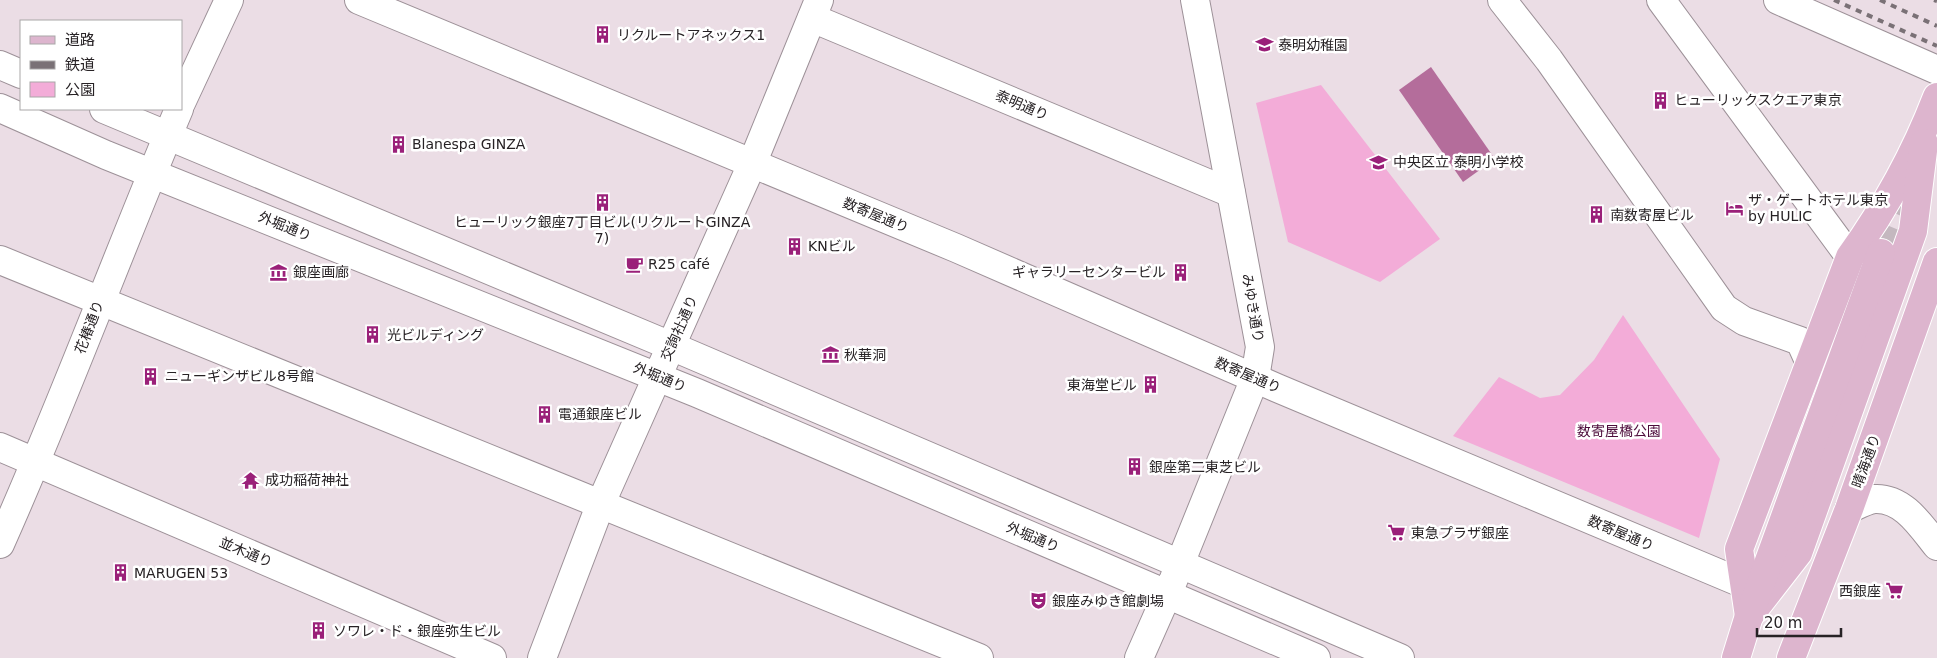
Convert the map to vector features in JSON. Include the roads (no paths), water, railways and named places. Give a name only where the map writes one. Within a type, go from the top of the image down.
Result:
[{"type":"main road","points":[[1749,616],[1798,553],[1913,231],[1937,97]]},
{"type":"main road","points":[[1749,616],[1739,549],[1809,361],[1850,257],[1879,216],[1932,126]]},
{"type":"main road","points":[[1736,658],[1749,616],[1881,253]]},
{"type":"main road","name":"晴海通り","points":[[1791,658],[1849,509],[1937,262]]},
{"type":"street","points":[[182,101],[229,0]]},
{"type":"street","name":"数寄屋通り","points":[[360,0],[401,8],[752,164],[956,248],[1255,378],[1744,584]]},
{"type":"street","name":"みゆき通り","points":[[1139,658],[1180,564],[1255,378],[1260,347],[1195,0]]},
{"type":"street","points":[[1502,0],[1549,60],[1724,308],[1744,321],[1800,341],[1809,361]]},
{"type":"street","points":[[1661,0],[1850,257]]},
{"type":"street","points":[[1778,0],[1937,70]]},
{"type":"street","name":"泰明通り","points":[[816,9],[1232,193]]},
{"type":"street","name":"交詢社通り","points":[[542,658],[601,503],[752,164],[816,9]]},
{"type":"street","points":[[0,65],[20,74]]},
{"type":"street","name":"外堀通り","points":[[0,108],[160,155],[671,346],[1400,658]]},
{"type":"street","name":"外堀通り","points":[[105,110],[160,155],[657,376],[1316,658]]},
{"type":"street","name":"花椿通り","points":[[0,544],[37,462],[99,302],[179,110]]},
{"type":"street","points":[[0,260],[99,302],[601,503],[979,658]]},
{"type":"street","name":"並木通り","points":[[0,447],[492,658]]},
{"type":"street","points":[[1849,509],[1874,499],[1897,502],[1922,526],[1937,546]]},
{"type":"tunnel","points":[[1881,253],[1917,167]]},
{"type":"railway","points":[[1834,0],[1937,46]]},
{"type":"railway","points":[[1880,0],[1937,26]]},
{"type":"place","name":"リクルートアネックス1","points":[[603,35]]},
{"type":"place","name":"泰明幼稚園","points":[[1264,45]]},
{"type":"place","name":"ヒューリックスクエア東京","points":[[1660,100]]},
{"type":"place","name":"Blanespa GINZA","points":[[398,144]]},
{"type":"place","name":"中央区立 泰明小学校","points":[[1379,162]]},
{"type":"place","name":"ヒューリック銀座7丁目ビル(リクルートGINZA 7)","points":[[602,202]]},
{"type":"place","name":"ザ・ゲートホテル東京 by HULIC","points":[[1734,208]]},
{"type":"place","name":"南数寄屋ビル","points":[[1596,215]]},
{"type":"place","name":"KNビル","points":[[794,246]]},
{"type":"place","name":"R25 café","points":[[634,264]]},
{"type":"place","name":"銀座画廊","points":[[279,272]]},
{"type":"place","name":"ギャラリーセンタービル","points":[[1180,272]]},
{"type":"place","name":"光ビルディング","points":[[373,335]]},
{"type":"place","name":"秋華洞","points":[[830,355]]},
{"type":"place","name":"ニューギンザビル8号館","points":[[151,376]]},
{"type":"place","name":"東海堂ビル","points":[[1151,385]]},
{"type":"place","name":"電通銀座ビル","points":[[544,414]]},
{"type":"place","name":"銀座第二東芝ビル","points":[[1135,467]]},
{"type":"place","name":"成功稲荷神社","points":[[251,480]]},
{"type":"place","name":"東急プラザ銀座","points":[[1397,533]]},
{"type":"place","name":"MARUGEN 53","points":[[120,573]]},
{"type":"place","name":"西銀座","points":[[1895,591]]},
{"type":"place","name":"銀座みゆき館劇場","points":[[1038,601]]},
{"type":"place","name":"ソワレ・ド・銀座弥生ビル","points":[[319,631]]},
{"type":"park label","name":"数寄屋橋公園","points":[[1619,431]]}]
